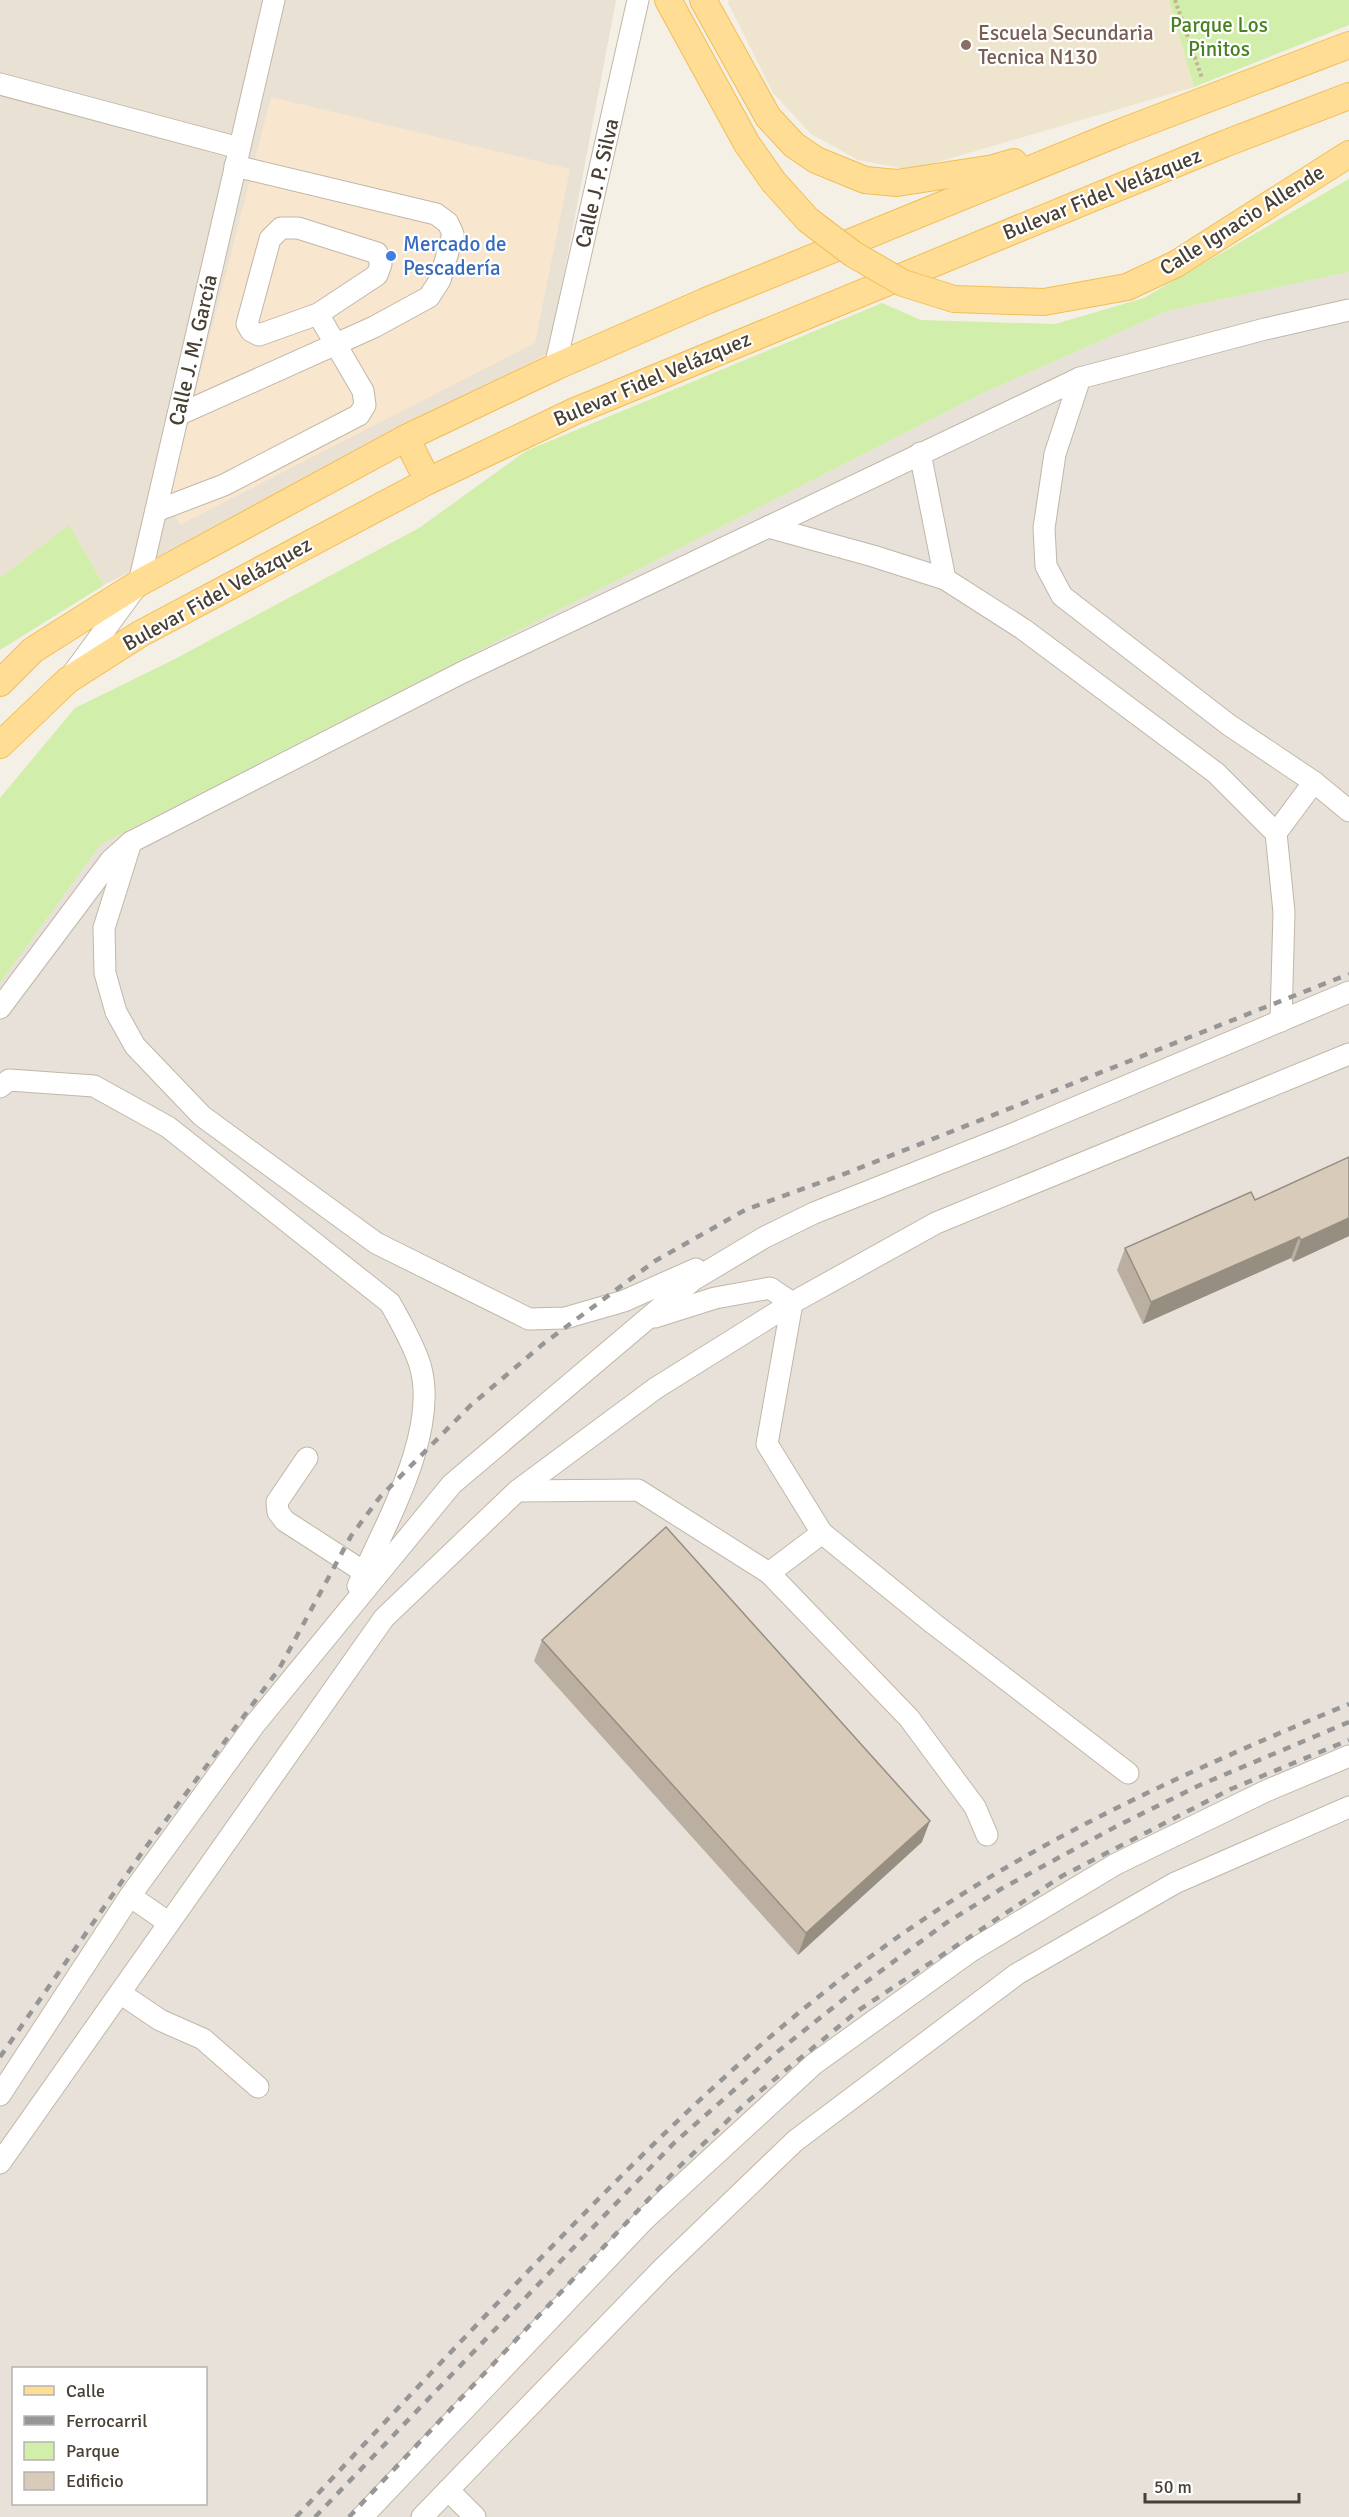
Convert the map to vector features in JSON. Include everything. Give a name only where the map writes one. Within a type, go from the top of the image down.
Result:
[{"type":"main road","name":"Calle Ignacio Allende","points":[[668,0],[747,144],[773,181],[808,220],[854,254],[903,283],[954,299],[1044,302],[1127,287],[1176,264],[1349,154]]},
{"type":"main road","points":[[703,0],[768,117],[794,145],[816,160],[865,180],[897,183],[994,168],[1121,132]]},
{"type":"main road","points":[[0,683],[33,650],[139,584],[406,438],[555,367],[706,301],[1121,132],[1349,45]]},
{"type":"main road","name":"Bulevar Fidel Velázquez","points":[[0,745],[68,680],[140,634],[428,481],[586,406],[1224,144],[1349,96]]},
{"type":"main road","points":[[406,438],[428,481]]},
{"type":"street","name":"Calle J. M. García","points":[[68,680],[139,584],[274,0]]},
{"type":"street","name":"Calle J. P. Silva","points":[[555,367],[638,0]]},
{"type":"street","points":[[0,84],[237,157],[436,214],[448,223],[453,234],[440,280],[429,297],[374,327],[178,415]]},
{"type":"street","points":[[281,228],[298,228],[377,254],[381,264],[376,275],[318,314],[259,336],[251,331],[247,324],[270,239],[281,228]]},
{"type":"street","points":[[0,1008],[111,860],[132,842],[461,674],[1080,378],[1265,329],[1349,310]]},
{"type":"street","points":[[156,511],[224,485],[359,415],[365,405],[363,391],[318,314]]},
{"type":"street","points":[[1080,378],[1055,454],[1044,528],[1047,566],[1062,596],[1229,725],[1314,782],[1349,811]]},
{"type":"street","points":[[920,453],[945,579]]},
{"type":"street","points":[[768,527],[945,579],[1023,628],[1216,773],[1276,833],[1284,912],[1281,1021]]},
{"type":"street","points":[[1276,833],[1314,782]]},
{"type":"street","points":[[132,842],[104,928],[105,973],[116,1012],[135,1046],[202,1116],[376,1243],[529,1319],[565,1318],[624,1301],[765,1238],[814,1213],[1008,1136],[1349,992]]},
{"type":"street","points":[[0,2163],[384,1618],[517,1491],[656,1388],[792,1304],[936,1223],[1349,1054]]},
{"type":"street","points":[[0,1087],[9,1080],[94,1086],[168,1127],[390,1303],[408,1334],[421,1367],[424,1395],[421,1435],[395,1506],[347,1612]]},
{"type":"street","points":[[0,2095],[130,1896],[255,1724],[452,1484],[693,1281],[765,1238]]},
{"type":"street","points":[[645,1320],[715,1298],[770,1288],[792,1304]]},
{"type":"street","points":[[792,1304],[766,1444],[822,1533],[933,1624],[1128,1773]]},
{"type":"street","points":[[307,1458],[278,1502],[278,1512],[285,1521],[364,1572]]},
{"type":"street","points":[[517,1491],[638,1490],[769,1573],[909,1718],[975,1807],[987,1835]]},
{"type":"street","points":[[769,1573],[822,1533]]},
{"type":"street","points":[[362,2517],[644,2220],[814,2064],[971,1951],[1116,1864],[1266,1791],[1349,1756]]},
{"type":"street","points":[[422,2517],[663,2268],[795,2141],[813,2127],[1017,1974],[1175,1883],[1349,1807]]},
{"type":"street","points":[[130,1896],[169,1923]]},
{"type":"street","points":[[120,1993],[160,2020],[204,2039],[258,2086]]},
{"type":"street","points":[[448,2490],[475,2517]]},
{"type":"path","points":[[1175,0],[1209,99]]},
{"type":"shaded area","points":[[0,0],[616,0],[549,353],[104,585],[69,525],[0,578]]},
{"type":"shaded area","name":"Escuela Secundaria Tecnica N130","points":[[729,0],[1169,0],[1194,87],[911,170],[858,160],[811,134],[773,93],[728,3]]},
{"type":"shaded area","name":"Mercado de Pescadería","points":[[271,97],[570,169],[535,343],[180,525],[168,500]]},
{"type":"shaded area","points":[[1349,272],[1349,2517],[0,2517],[0,983],[101,844],[981,394],[1167,311]]},
{"type":"green space","name":"Parque Los Pinitos","points":[[1169,0],[1349,0],[1349,25],[1194,87]]},
{"type":"green space","points":[[1349,179],[1349,272],[1167,311],[981,394],[101,844],[0,983],[0,798],[75,708],[173,660],[419,528],[526,451],[882,303],[921,320],[1055,324],[1144,298]]},
{"type":"green space","points":[[69,525],[104,585],[0,650],[0,578]]},
{"type":"building","points":[[1349,1157],[1349,1218],[1301,1240],[1299,1237],[1151,1302],[1125,1248],[1251,1192],[1255,1200]]},
{"type":"building","points":[[666,1527],[930,1821],[806,1933],[542,1640]]},
{"type":"railway","points":[[0,2057],[143,1851],[279,1669],[351,1536],[380,1497],[470,1406],[543,1344],[655,1261],[745,1210],[852,1171],[1349,974]]},
{"type":"railway","points":[[296,2517],[467,2335],[654,2143],[785,2024],[831,1987],[927,1917],[1028,1855],[1186,1775],[1349,1704]]},
{"type":"railway","points":[[315,2517],[674,2143],[776,2053],[855,1990],[946,1923],[1001,1889],[1117,1826],[1200,1785],[1349,1722]]},
{"type":"railway","points":[[349,2517],[678,2168],[747,2102],[859,2010],[1062,1876],[1231,1789],[1349,1740]]},
{"type":"place","name":"Escuela Secundaria Tecnica N130","points":[[966,45]]},
{"type":"place","name":"Mercado de Pescadería","points":[[391,256]]}]
